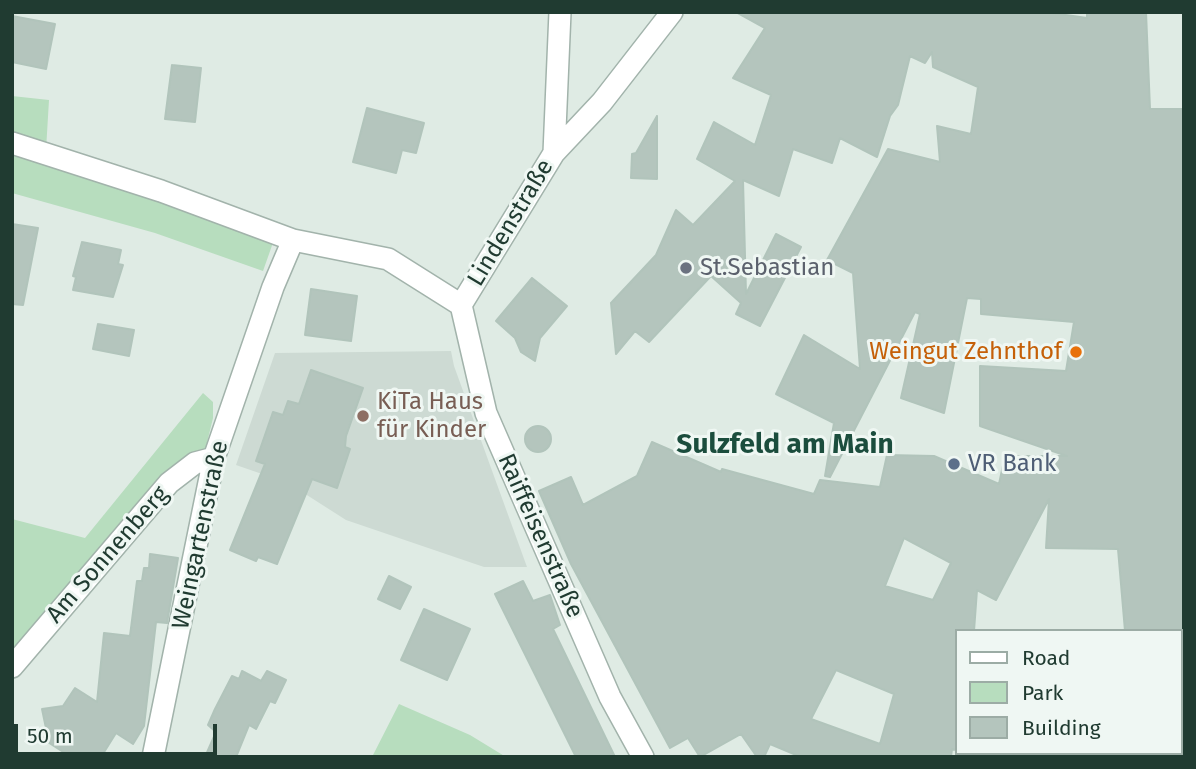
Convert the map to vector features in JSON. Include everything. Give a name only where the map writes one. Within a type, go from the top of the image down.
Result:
[{"type":"street","name":"Lindenstraße","points":[[461,305],[554,153],[560,12]]},
{"type":"street","points":[[554,153],[602,102],[673,12]]},
{"type":"street","points":[[12,143],[161,191],[293,240],[388,259],[461,305]]},
{"type":"street","name":"Weingartenstraße","points":[[153,757],[214,458],[273,287],[293,240]]},
{"type":"street","name":"Raiffeisenstraße","points":[[461,305],[486,413],[610,697],[643,757]]},
{"type":"street","name":"Am Sonnenberg","points":[[12,667],[169,483],[195,463],[214,458]]},
{"type":"shaded area","name":"KiTa Haus für Kinder","points":[[451,351],[454,366],[527,567],[484,567],[346,520],[288,483],[236,465],[275,353]]},
{"type":"green space","points":[[12,96],[49,100],[46,150],[275,237],[263,271],[155,233],[12,193]]},
{"type":"green space","points":[[203,393],[213,402],[213,418],[204,455],[12,663],[12,519],[85,538]]},
{"type":"green space","points":[[399,704],[470,735],[506,757],[372,757]]},
{"type":"building","points":[[736,12],[1045,12],[1087,18],[1087,12],[1146,12],[1150,109],[1184,109],[1184,631],[1125,629],[1118,549],[1046,548],[1049,499],[996,600],[977,590],[974,629],[954,629],[954,750],[951,757],[801,757],[770,744],[764,757],[757,757],[741,734],[700,757],[688,738],[670,748],[571,564],[539,491],[571,477],[583,505],[637,476],[652,442],[721,472],[722,469],[814,494],[820,480],[880,487],[887,455],[934,456],[999,484],[1005,456],[1067,456],[980,426],[980,366],[1066,371],[1074,322],[981,314],[981,299],[967,298],[944,413],[901,398],[920,314],[915,312],[830,477],[825,476],[834,423],[776,394],[804,335],[860,369],[853,273],[827,260],[888,149],[940,162],[937,126],[971,134],[978,87],[933,67],[932,52],[925,63],[910,56],[898,105],[890,116],[877,157],[840,138],[832,163],[793,149],[779,196],[743,180],[746,294],[776,234],[801,247],[760,326],[736,314],[741,303],[711,276],[649,342],[635,331],[616,354],[611,303],[656,255],[676,210],[693,225],[735,181],[697,159],[714,122],[755,145],[771,95],[733,78],[765,28]],"holes":[[[904,538],[951,563],[933,600],[885,586]],[[836,670],[894,694],[880,744],[811,719]]]},
{"type":"building","points":[[12,16],[55,24],[46,69],[12,62]]},
{"type":"building","points":[[172,65],[201,68],[195,122],[165,119]]},
{"type":"building","points":[[367,108],[424,123],[416,153],[402,150],[396,173],[353,162]]},
{"type":"building","points":[[657,116],[657,179],[631,178],[632,154],[636,153]]},
{"type":"building","points":[[12,224],[38,228],[23,305],[12,304]]},
{"type":"building","points":[[82,242],[121,250],[118,264],[123,265],[113,297],[73,290],[76,277],[73,276]]},
{"type":"building","points":[[532,278],[567,306],[540,338],[535,361],[521,352],[515,338],[496,321]]},
{"type":"building","points":[[311,289],[357,296],[351,341],[305,335]]},
{"type":"building","points":[[98,324],[134,330],[129,356],[93,349]]},
{"type":"building","points":[[311,370],[363,388],[346,436],[345,447],[350,449],[337,488],[312,479],[277,564],[258,557],[256,561],[230,550],[265,464],[256,461],[273,412],[283,415],[288,401],[299,404]]},
{"type":"building","points":[[538,426],[547,430],[551,439],[547,448],[538,452],[529,448],[525,439],[529,430]]},
{"type":"building","points":[[150,554],[178,558],[167,623],[156,622],[144,726],[133,744],[116,733],[101,757],[71,757],[43,739],[47,733],[42,709],[63,706],[75,688],[97,702],[104,633],[130,636],[137,581],[142,581],[144,568],[149,568]]},
{"type":"building","points":[[389,576],[411,587],[400,609],[378,599]]},
{"type":"building","points":[[523,581],[533,601],[550,595],[560,625],[553,629],[615,757],[576,757],[495,594]]},
{"type":"building","points":[[424,609],[470,629],[447,680],[401,660]]},
{"type":"building","points":[[242,671],[261,681],[267,671],[286,680],[275,703],[270,701],[256,729],[249,725],[236,757],[205,757],[216,732],[208,725],[232,676],[239,679]]},
{"type":"place","name":"St.Sebastian","points":[[686,268]]},
{"type":"place","name":"Weingut Zehnthof","points":[[1076,352]]},
{"type":"place","name":"KiTa Haus für Kinder","points":[[363,416]]},
{"type":"place","name":"VR Bank","points":[[954,464]]},
{"type":"district","name":"Sulzfeld am Main","points":[[785,445]]}]
